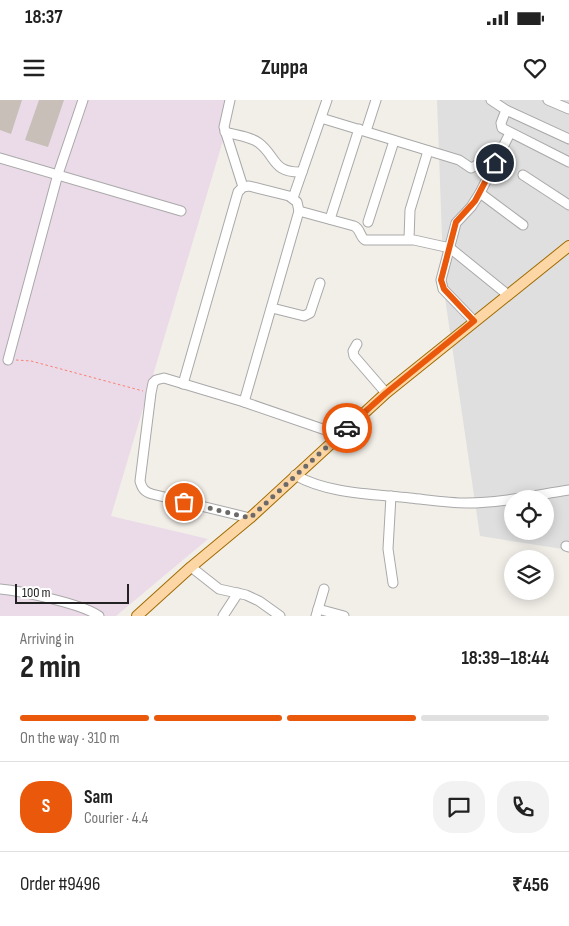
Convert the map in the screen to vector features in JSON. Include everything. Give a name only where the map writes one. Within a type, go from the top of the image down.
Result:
[{"type":"main road","points":[[137,616],[191,567],[250,518],[295,474],[386,393],[569,246]]},
{"type":"street","points":[[8,360],[58,174],[83,100]]},
{"type":"street","points":[[230,100],[224,122],[225,132],[243,187]]},
{"type":"street","points":[[294,198],[327,100]]},
{"type":"street","points":[[330,219],[362,130],[376,100]]},
{"type":"street","points":[[490,100],[506,110],[569,139]]},
{"type":"street","points":[[548,100],[569,109]]},
{"type":"street","points":[[506,110],[500,125],[502,128],[569,162]]},
{"type":"street","points":[[321,118],[459,160],[471,168],[478,165],[490,150],[502,147]]},
{"type":"street","points":[[225,132],[258,142],[280,168],[289,172],[302,172]]},
{"type":"street","points":[[474,321],[442,287],[441,280],[456,222],[471,207],[480,194],[510,133]]},
{"type":"street","points":[[368,222],[394,141]]},
{"type":"street","points":[[409,239],[410,210],[428,151]]},
{"type":"street","points":[[0,158],[181,211]]},
{"type":"street","points":[[523,175],[569,206]]},
{"type":"street","points":[[183,384],[238,192],[243,187],[248,186],[294,198],[299,206],[299,211],[244,402]]},
{"type":"street","points":[[480,194],[524,225]]},
{"type":"street","points":[[299,211],[357,227],[360,235],[365,240],[409,239],[450,248],[508,295]]},
{"type":"street","points":[[272,308],[304,316],[308,315],[320,283]]},
{"type":"street","points":[[357,344],[353,351],[354,356],[386,393]]},
{"type":"street","points":[[250,518],[152,494],[146,492],[142,487],[140,481],[153,383],[159,378],[164,378],[244,402],[340,435]]},
{"type":"street","points":[[295,474],[320,485],[392,496],[467,503],[569,490]]},
{"type":"street","points":[[392,496],[388,560],[393,582]]},
{"type":"street","points":[[191,567],[219,589],[238,592],[259,601],[278,615]]},
{"type":"street","points":[[0,589],[38,596],[86,609],[100,616]]},
{"type":"street","points":[[324,589],[317,613],[343,616]]},
{"type":"street","points":[[223,616],[238,592]]},
{"type":"path","points":[[8,360],[25,360],[151,393]]},
{"type":"shaded area","points":[[0,100],[235,100],[111,516],[208,539],[116,616],[0,616]]},
{"type":"shaded area","points":[[437,100],[569,100],[569,550],[505,540],[554,540],[554,490],[504,490],[504,540],[480,536],[444,291]]},
{"type":"building","points":[[0,100],[22,100],[11,134],[0,130]]},
{"type":"building","points":[[39,100],[64,100],[48,147],[25,140]]},
{"type":"way so far","points":[[184,502],[250,518],[295,474],[347,428]]},
{"type":"route","points":[[347,428],[386,393],[474,321],[442,287],[441,280],[456,222],[480,194],[495,163]]}]
